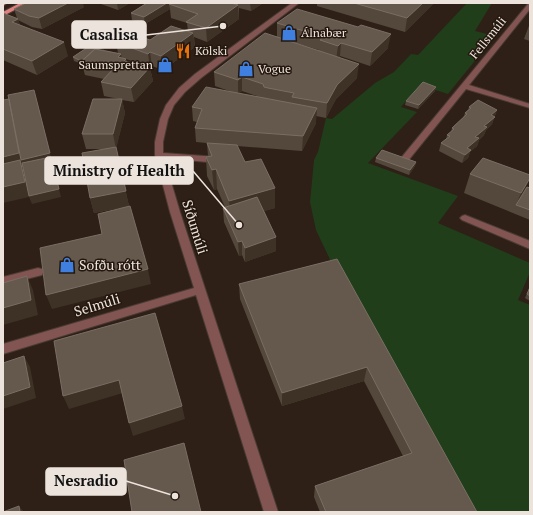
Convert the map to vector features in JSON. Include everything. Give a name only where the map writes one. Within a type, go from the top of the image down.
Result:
[{"type":"main road","points":[[3,14],[25,3]]},
{"type":"street","name":"Síðumúli","points":[[271,512],[200,290],[159,155],[158,142],[164,119],[170,105],[182,90],[198,76],[296,3]]},
{"type":"street","name":"Fellsmúli","points":[[404,160],[530,5]]},
{"type":"street","points":[[464,86],[530,106]]},
{"type":"street","points":[[159,155],[230,161]]},
{"type":"street","points":[[465,218],[530,245]]},
{"type":"street","points":[[3,281],[38,272]]},
{"type":"street","name":"Selmúli","points":[[3,349],[200,290]]},
{"type":"green space","points":[[467,3],[492,3],[475,31],[495,36],[448,94],[420,85],[401,107],[417,112],[368,163],[458,196],[438,223],[530,263],[530,272],[518,300],[530,305],[530,512],[468,512],[335,270],[316,230],[310,202],[314,160],[318,152],[326,118],[332,119],[375,83],[394,72],[411,54],[418,55]]},
{"type":"building","points":[[26,3],[68,3],[39,18],[29,16],[14,9]]},
{"type":"building","points":[[147,3],[167,3],[144,17],[131,13]]},
{"type":"building","points":[[231,3],[238,5],[206,28],[186,22],[198,14],[169,4]]},
{"type":"building","points":[[354,3],[423,3],[407,18]]},
{"type":"building","points":[[297,9],[358,27],[361,25],[391,34],[372,52],[341,43],[338,46],[320,40],[324,37],[277,23]]},
{"type":"building","points":[[3,13],[18,19],[12,22],[64,42],[32,61],[3,49]]},
{"type":"building","points":[[171,26],[193,33],[161,56],[150,52],[148,54],[116,42],[130,33],[150,40]]},
{"type":"building","points":[[265,33],[359,64],[337,85],[327,103],[292,97],[294,93],[264,87],[263,84],[242,77],[238,80],[214,72]]},
{"type":"building","points":[[94,43],[104,47],[95,49],[81,61],[73,57]]},
{"type":"building","points":[[95,49],[121,54],[118,57],[126,59],[124,61],[150,67],[131,88],[101,82],[114,68],[82,61]]},
{"type":"building","points":[[423,82],[436,87],[419,105],[406,101]]},
{"type":"building","points":[[206,87],[317,108],[303,136],[195,128],[202,109],[192,107]]},
{"type":"building","points":[[34,90],[50,153],[21,160],[8,95]]},
{"type":"building","points":[[9,99],[19,153],[3,157],[3,100]]},
{"type":"building","points":[[93,99],[122,99],[113,134],[82,134]]},
{"type":"building","points":[[478,100],[497,110],[491,115],[495,117],[484,126],[487,127],[475,137],[479,138],[467,148],[471,150],[465,155],[441,143],[450,136],[447,135],[454,129],[452,128],[467,114],[465,113],[471,108],[469,107]]},
{"type":"building","points":[[207,143],[237,145],[245,162],[261,159],[275,188],[229,201],[216,169],[212,170],[206,157],[212,156]]},
{"type":"building","points":[[116,147],[126,191],[90,198],[82,153]]},
{"type":"building","points":[[382,150],[416,162],[410,170],[376,158]]},
{"type":"building","points":[[51,157],[59,189],[29,196],[22,163]]},
{"type":"building","points":[[483,158],[530,175],[530,178],[521,193],[470,174]]},
{"type":"building","points":[[20,160],[25,182],[3,187],[3,164]]},
{"type":"building","points":[[527,187],[530,188],[530,210],[516,205]]},
{"type":"building","points":[[257,197],[276,237],[245,248],[242,241],[238,242],[223,208]]},
{"type":"building","points":[[130,206],[148,269],[46,295],[40,248],[102,234],[98,214]]},
{"type":"building","points":[[337,259],[477,512],[326,512],[315,486],[412,453],[367,367],[282,393],[239,284]]},
{"type":"building","points":[[27,276],[31,300],[3,308],[3,283]]},
{"type":"building","points":[[530,287],[530,296],[527,294]]},
{"type":"building","points":[[155,313],[182,406],[129,423],[119,380],[63,396],[54,341]]},
{"type":"building","points":[[24,356],[30,387],[3,396],[3,363]]},
{"type":"building","points":[[184,443],[201,512],[132,512],[124,460]]},
{"type":"building","points":[[19,506],[20,512],[3,512]]},
{"type":"place","name":"Casalisa","points":[[223,26]]},
{"type":"place","name":"Álnabær","points":[[289,33]]},
{"type":"place","name":"Kölski","points":[[183,51]]},
{"type":"place","name":"Saumsprettan","points":[[165,65]]},
{"type":"place","name":"Vogue","points":[[246,69]]},
{"type":"place","name":"Ministry of Health","points":[[239,225]]},
{"type":"place","name":"Sofðu rótt","points":[[67,265]]},
{"type":"place","name":"Nesradio","points":[[175,496]]}]
